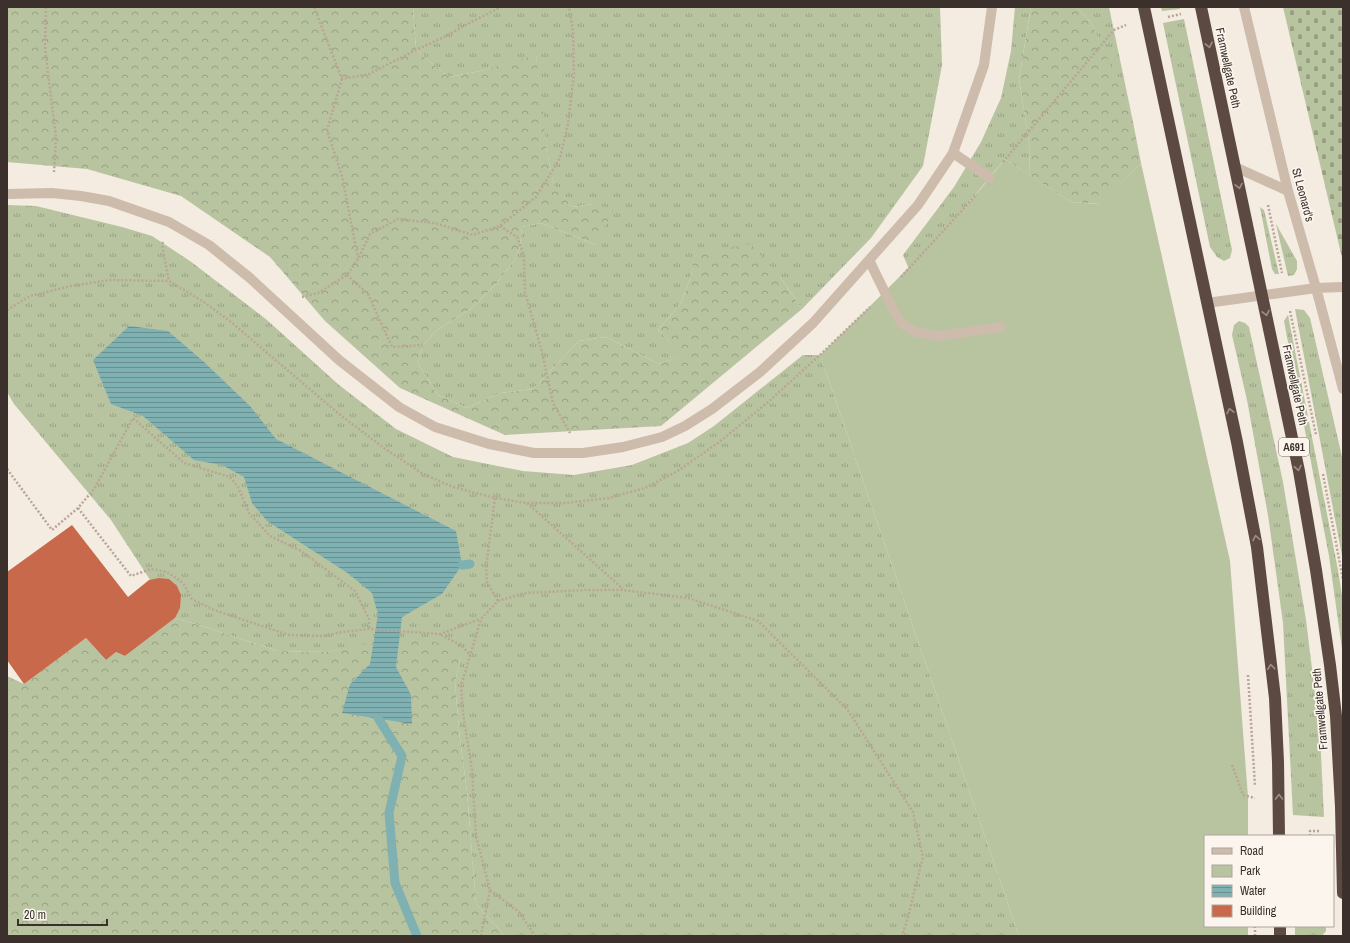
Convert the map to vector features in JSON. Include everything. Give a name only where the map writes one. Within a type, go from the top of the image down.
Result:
[{"type":"highway","points":[[1144,7],[1257,547],[1275,698],[1279,835]]},
{"type":"highway","name":"Framwellgate Peth","points":[[1201,9],[1299,471],[1316,570],[1336,716],[1341,779],[1343,893]]},
{"type":"lane","points":[[7,194],[52,193],[81,196],[109,201],[169,222],[209,245],[244,273],[339,360],[399,407],[435,426],[489,444],[534,453],[583,453],[623,447],[662,436],[685,426],[712,409],[760,372],[813,323],[918,205],[953,153],[984,65],[992,7]]},
{"type":"lane","name":"St Leonard's","points":[[1244,7],[1288,191],[1343,389]]},
{"type":"lane","points":[[953,153],[990,178]]},
{"type":"lane","points":[[1235,168],[1288,191]]},
{"type":"lane","points":[[869,260],[901,323],[916,332],[939,336],[1000,328]]},
{"type":"lane","points":[[1207,303],[1316,288],[1343,287]]},
{"type":"path","points":[[46,7],[45,49],[56,137],[52,193]]},
{"type":"path","points":[[314,7],[342,79],[327,130],[342,176],[358,259]]},
{"type":"path","points":[[342,79],[369,74],[501,7]]},
{"type":"path","points":[[300,298],[318,293],[348,275],[358,259],[370,234],[398,219],[435,223],[473,235],[500,226],[536,197],[560,158],[568,124],[574,73],[573,31],[569,7]]},
{"type":"path","points":[[7,310],[30,296],[71,286],[110,280],[169,281],[204,302],[231,322],[339,414],[384,448],[423,474],[453,487],[495,498],[526,503],[565,503],[609,498],[645,488],[676,472],[718,443],[767,403],[820,356],[934,241],[990,178],[1114,30],[1126,25],[1201,9]]},
{"type":"path","points":[[1262,179],[1316,436]]},
{"type":"path","points":[[169,222],[162,245],[169,281]]},
{"type":"path","points":[[500,226],[517,237],[524,255],[525,292],[542,352],[554,403],[583,453]]},
{"type":"path","points":[[348,275],[368,294],[392,346],[423,345]]},
{"type":"path","points":[[7,469],[52,530],[78,508],[94,489],[134,418],[184,463],[230,477],[238,488],[249,513],[270,536],[301,550],[355,591],[369,619],[369,629]]},
{"type":"path","points":[[1322,467],[1343,580]]},
{"type":"path","points":[[495,498],[486,567],[487,582],[498,601]]},
{"type":"path","points":[[526,503],[624,590]]},
{"type":"path","points":[[78,508],[131,576],[151,569],[167,572],[183,583],[192,599],[214,610],[289,635],[323,636],[369,629],[440,634],[461,645],[470,655]]},
{"type":"path","points":[[440,634],[480,619],[498,601],[524,593],[555,591],[624,590],[688,598],[758,621],[847,709],[913,812],[923,857],[902,936]]},
{"type":"path","points":[[480,619],[460,686],[472,770],[476,836],[490,890],[481,936]]},
{"type":"path","points":[[1248,669],[1255,806]]},
{"type":"path","points":[[1232,766],[1243,795],[1255,798]]},
{"type":"path","points":[[490,890],[519,912],[535,936]]},
{"type":"green space","points":[[7,7],[413,7],[416,50],[449,77],[480,71],[536,55],[547,153],[555,188],[572,207],[593,204],[613,210],[596,245],[541,223],[522,227],[520,247],[514,261],[496,284],[472,308],[437,330],[423,345],[418,364],[438,395],[467,408],[500,393],[533,389],[579,341],[606,337],[659,364],[683,355],[658,330],[681,303],[691,276],[695,253],[751,244],[780,277],[802,309],[661,426],[505,435],[400,388],[325,321],[270,257],[181,196],[87,169],[7,162]]},
{"type":"green space","points":[[413,7],[940,7],[942,65],[923,166],[871,238],[802,309],[780,277],[696,253],[691,276],[681,303],[658,330],[684,355],[659,364],[606,337],[579,341],[533,389],[500,393],[467,408],[438,395],[418,364],[423,345],[437,330],[472,308],[496,284],[514,261],[520,247],[522,227],[541,223],[596,245],[593,204],[572,207],[555,189],[547,153],[536,56],[480,71],[449,77],[416,50]]},
{"type":"green space","points":[[1015,7],[1031,7],[1019,79],[1030,148],[1029,175],[1005,159],[955,219],[909,269],[903,255],[954,187],[981,142],[1001,98],[1011,51]]},
{"type":"green space","points":[[1031,7],[1076,7],[1091,22],[1132,117],[1141,163],[1100,204],[1071,202],[1029,175],[1030,148],[1019,79]]},
{"type":"green space","points":[[1076,7],[1109,7],[1132,117],[1091,22]]},
{"type":"green space","points":[[1161,7],[1179,7],[1180,9],[1162,11]]},
{"type":"green space","points":[[1283,7],[1343,7],[1343,262]]},
{"type":"green space","points":[[1184,19],[1232,250],[1230,258],[1224,261],[1217,257],[1210,247],[1163,23]]},
{"type":"green space","points":[[1005,159],[1071,202],[1099,204],[1141,163],[1230,561],[1248,797],[1248,835],[1204,835],[1204,927],[1248,927],[1248,936],[1019,936],[820,355],[939,236]]},
{"type":"green space","points":[[7,205],[36,206],[122,227],[152,236],[190,261],[267,320],[339,385],[396,429],[453,457],[523,471],[574,475],[632,465],[688,443],[714,426],[803,355],[820,355],[1019,936],[505,936],[476,904],[467,792],[459,731],[455,682],[461,658],[412,724],[342,713],[373,644],[325,652],[278,651],[175,618],[111,520],[14,404],[7,392]]},
{"type":"green space","points":[[1260,207],[1264,210],[1279,274],[1275,274],[1272,269]]},
{"type":"green space","points":[[1276,224],[1297,261],[1297,269],[1294,275],[1288,276]]},
{"type":"green space","points":[[1295,309],[1304,310],[1310,318],[1343,461],[1343,561]]},
{"type":"green space","points":[[1288,315],[1338,570],[1343,602],[1343,656],[1329,556],[1284,321]]},
{"type":"green space","points":[[1239,321],[1245,323],[1249,327],[1283,482],[1306,620],[1320,734],[1324,817],[1293,815],[1283,623],[1268,515],[1247,400],[1232,335],[1234,325]]},
{"type":"green space","points":[[175,618],[278,651],[325,652],[373,643],[370,664],[350,684],[411,695],[396,667],[399,639],[418,638],[447,645],[461,658],[455,682],[459,731],[467,792],[476,904],[505,936],[7,936],[7,676],[24,684],[86,638],[106,660],[116,652],[125,656]]},
{"type":"green space","points":[[1295,927],[1326,927],[1326,931],[1322,936],[1295,936]]},
{"type":"water","points":[[129,326],[168,331],[204,362],[250,406],[276,439],[456,531],[462,565],[442,594],[402,617],[396,667],[411,695],[412,724],[342,713],[350,684],[370,664],[378,614],[372,593],[349,574],[267,521],[252,503],[244,477],[222,465],[194,460],[143,416],[111,404],[93,360]]},
{"type":"building","points":[[72,525],[128,597],[149,580],[159,578],[169,579],[177,586],[181,595],[180,608],[175,618],[125,656],[116,652],[106,660],[86,638],[24,684],[7,660],[7,572]]},
{"type":"waterway","points":[[462,565],[470,564]]},
{"type":"waterway","points":[[378,718],[402,756],[389,813],[395,883],[417,936]]}]
